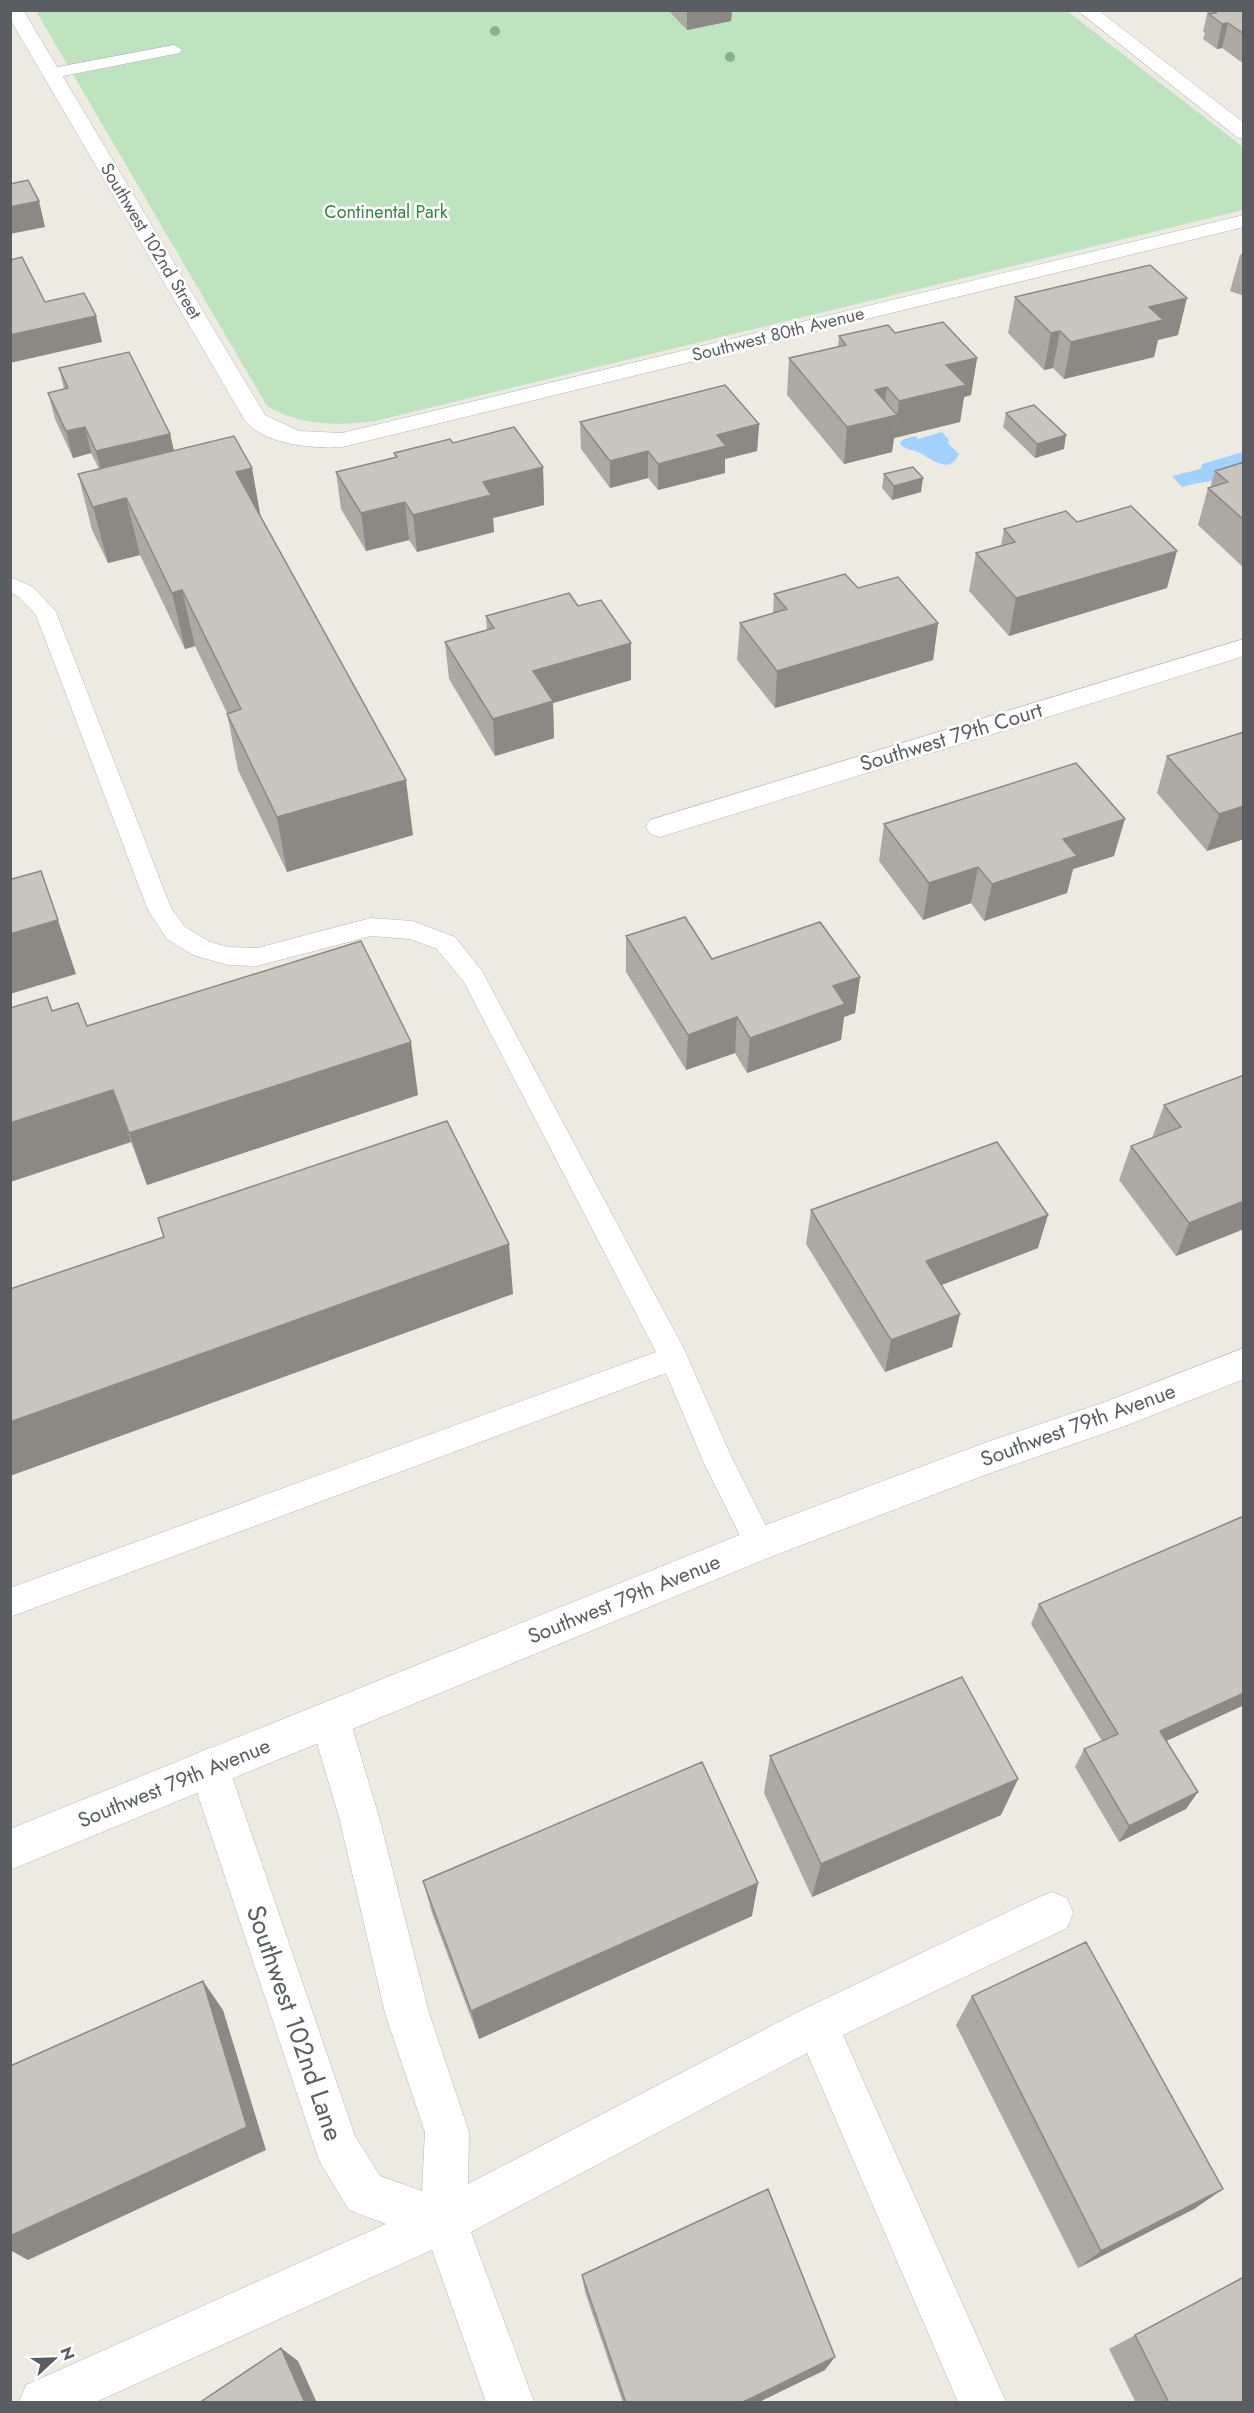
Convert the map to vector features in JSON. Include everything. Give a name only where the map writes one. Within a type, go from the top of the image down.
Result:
[{"type":"street","name":"Southwest 102nd Street","points":[[14,10],[256,418],[276,433],[312,441]]},
{"type":"street","points":[[1086,10],[1244,133]]},
{"type":"street","name":"Southwest 80th Avenue","points":[[312,441],[342,440],[1244,221]]},
{"type":"street","name":"Southwest 79th Court","points":[[660,827],[1244,648]]},
{"type":"street","name":"Southwest 79th Avenue","points":[[10,1850],[760,1544],[987,1458],[1112,1415],[1244,1363]]},
{"type":"street","points":[[330,1720],[359,1817],[407,2013],[447,2132],[444,2221],[510,2403]]},
{"type":"street","name":"Southwest 102nd Lane","points":[[209,1768],[337,2148],[365,2194],[444,2221]]},
{"type":"street","points":[[43,2403],[444,2221],[817,2025],[1052,1913]]},
{"type":"street","points":[[817,2025],[982,2403]]},
{"type":"lane","points":[[52,73],[174,50]]},
{"type":"lane","points":[[10,584],[26,592],[46,612],[160,910],[176,933],[202,949],[228,956],[257,957],[371,927],[412,930],[446,943],[473,977],[674,1358],[718,1461],[760,1544]]},
{"type":"lane","points":[[10,1603],[674,1358]]},
{"type":"green space","name":"Continental Park","points":[[36,11],[1067,11],[1243,147],[1243,210],[375,421],[333,424],[306,421],[280,413],[267,406]]},
{"type":"water","points":[[942,432],[949,440],[948,443],[959,454],[956,460],[947,465],[900,444],[902,440],[915,436],[918,439]]},
{"type":"water","points":[[1243,452],[1243,475],[1182,487],[1172,476],[1201,469],[1202,464]]},
{"type":"building","points":[[1213,10],[1244,10],[1244,34],[1228,23],[1222,24],[1209,14],[1216,13]]},
{"type":"building","points":[[28,180],[39,201],[10,207],[10,184]]},
{"type":"building","points":[[22,257],[45,302],[84,293],[96,316],[10,335],[10,260]]},
{"type":"building","points":[[1150,265],[1187,298],[1149,307],[1163,320],[1071,342],[1060,331],[1051,333],[1015,297]]},
{"type":"building","points":[[943,322],[977,358],[946,365],[966,385],[899,401],[887,387],[875,390],[897,415],[847,427],[789,358],[846,345],[839,336],[888,325],[895,333]]},
{"type":"building","points":[[129,352],[170,434],[96,451],[85,427],[66,431],[48,393],[68,388],[59,368]]},
{"type":"building","points":[[725,385],[759,424],[717,435],[726,446],[658,464],[648,451],[610,461],[580,422]]},
{"type":"building","points":[[1034,405],[1066,435],[1037,444],[1006,413]]},
{"type":"building","points":[[514,427],[543,467],[483,482],[491,495],[413,515],[405,502],[361,513],[336,472],[397,457],[394,453],[450,439],[453,443]]},
{"type":"building","points":[[234,436],[252,468],[236,472],[406,780],[277,817],[227,714],[241,709],[182,590],[172,593],[126,498],[93,507],[78,474]]},
{"type":"building","points":[[1244,462],[1244,520],[1208,488],[1228,482],[1215,471]]},
{"type":"building","points":[[913,467],[923,478],[894,486],[884,474]]},
{"type":"building","points":[[1131,506],[1177,551],[1016,598],[976,553],[1015,542],[1004,529],[1066,511],[1077,522]]},
{"type":"building","points":[[845,574],[858,588],[898,577],[938,623],[777,671],[740,623],[787,609],[774,594]]},
{"type":"building","points":[[569,593],[578,606],[601,600],[631,643],[533,671],[553,701],[493,719],[445,642],[494,628],[486,616]]},
{"type":"building","points":[[1244,732],[1244,806],[1219,814],[1167,756]]},
{"type":"building","points":[[1076,763],[1125,819],[1063,839],[1077,856],[992,884],[978,867],[929,883],[884,824]]},
{"type":"building","points":[[41,871],[58,920],[10,934],[10,875],[12,879]]},
{"type":"building","points":[[685,917],[712,959],[820,922],[860,977],[833,986],[845,1004],[750,1038],[737,1017],[688,1035],[626,936]]},
{"type":"building","points":[[361,941],[411,1042],[129,1133],[113,1090],[10,1123],[10,1008],[47,997],[52,1011],[78,1003],[87,1026]]},
{"type":"building","points":[[1244,1075],[1244,1201],[1189,1223],[1131,1146],[1181,1127],[1164,1105]]},
{"type":"building","points":[[447,1121],[509,1244],[10,1422],[10,1289],[164,1237],[158,1218]]},
{"type":"building","points":[[997,1142],[1048,1215],[926,1261],[960,1314],[891,1340],[811,1210]]},
{"type":"building","points":[[1244,1516],[1244,1693],[1160,1731],[1198,1792],[1129,1826],[1084,1749],[1118,1734],[1039,1604]]},
{"type":"building","points":[[962,1677],[1018,1779],[821,1864],[770,1756]]},
{"type":"building","points":[[702,1762],[758,1883],[471,2011],[423,1881]]},
{"type":"building","points":[[1086,1942],[1223,2189],[1101,2251],[972,1996]]},
{"type":"building","points":[[203,1981],[247,2127],[10,2236],[10,2066]]},
{"type":"building","points":[[768,2189],[835,2357],[741,2403],[626,2403],[582,2275]]},
{"type":"building","points":[[1244,2277],[1244,2403],[1169,2403],[1135,2335]]},
{"type":"building","points":[[281,2348],[305,2403],[199,2403]]}]
